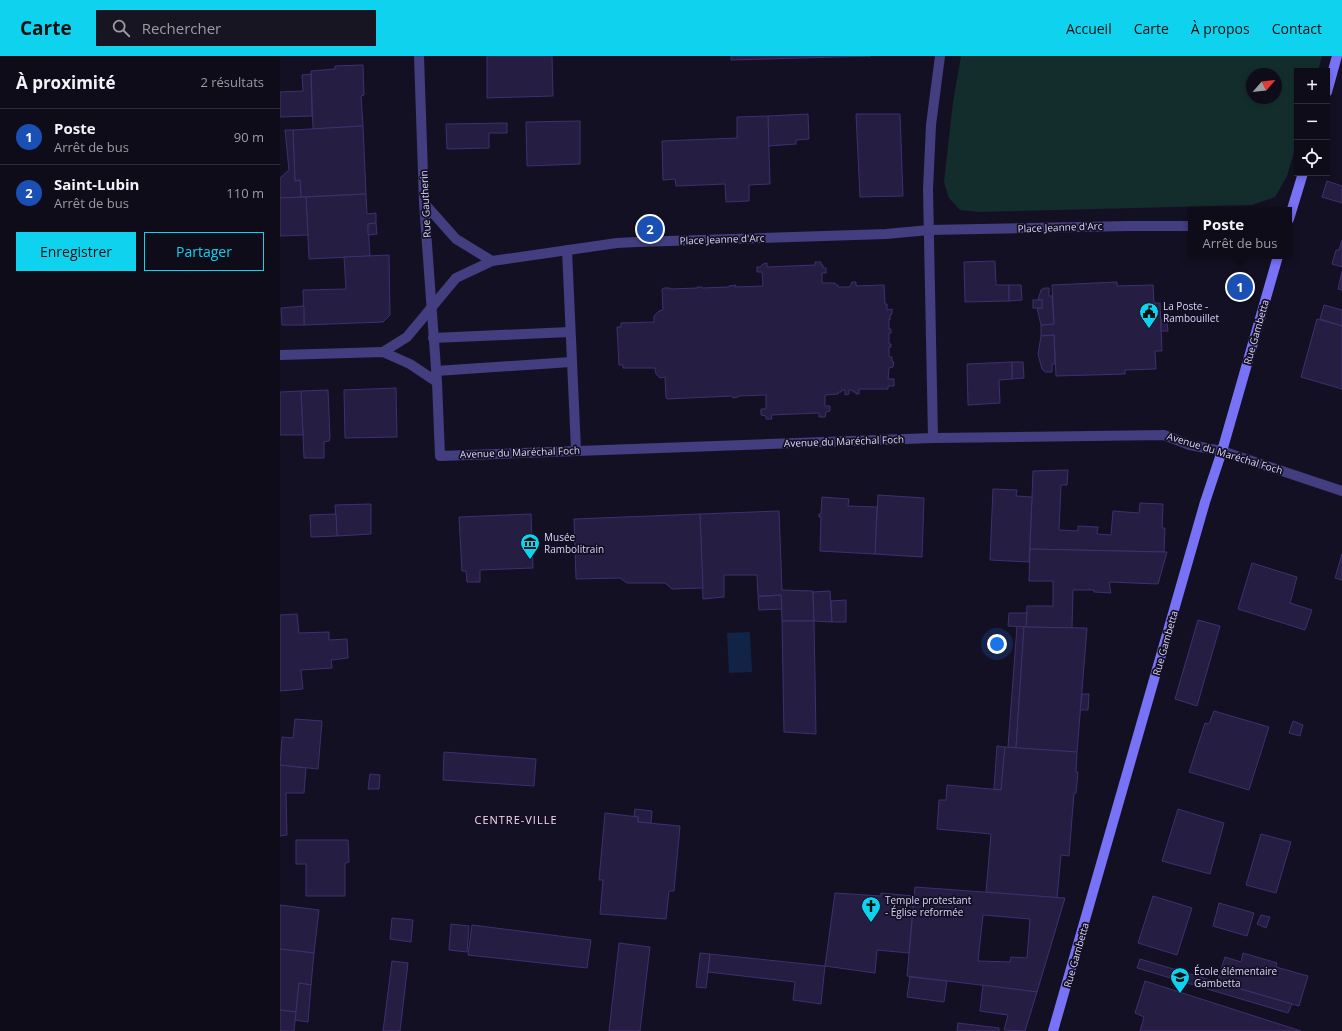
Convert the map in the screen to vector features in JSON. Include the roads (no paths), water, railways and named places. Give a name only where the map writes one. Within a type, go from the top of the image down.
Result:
[{"type":"main road","points":[[1330,82],[1338,56]]},
{"type":"main road","points":[[1292,209],[1302,176]]},
{"type":"main road","name":"Rue Gambetta","points":[[1053,1031],[1205,502],[1222,451],[1277,259]]},
{"type":"street","name":"Rue Gautherin","points":[[420,56],[424,203],[434,352]]},
{"type":"street","points":[[933,438],[928,189],[931,125],[940,56]]},
{"type":"street","points":[[424,203],[456,239],[492,261]]},
{"type":"street","name":"Place Jeanne d'Arc","points":[[383,352],[406,337],[456,278],[492,261],[617,243],[878,234],[929,230],[1188,226]]},
{"type":"street","points":[[567,250],[576,450]]},
{"type":"street","points":[[433,338],[570,332]]},
{"type":"street","points":[[280,356],[383,352],[410,364],[437,382]]},
{"type":"street","name":"Avenue du Maréchal Foch","points":[[434,352],[437,382],[440,456],[933,438],[1164,434],[1190,445],[1222,451],[1342,491]]},
{"type":"street","points":[[436,371],[571,362]]},
{"type":"water","points":[[750,632],[752,672],[729,673],[727,633]]},
{"type":"place","name":"Saint-Lubin","points":[[650,229]]},
{"type":"place","name":"Poste","points":[[1240,287]]},
{"type":"place","name":"La Poste - Rambouillet","points":[[1149,329]]},
{"type":"place","name":"Musée Rambolitrain","points":[[530,560]]},
{"type":"place","name":"Temple protestant - Église reformée","points":[[871,923]]},
{"type":"place","name":"École élémentaire Gambetta","points":[[1180,994]]},
{"type":"district","name":"CENTRE-VILLE","points":[[516,819]]}]
